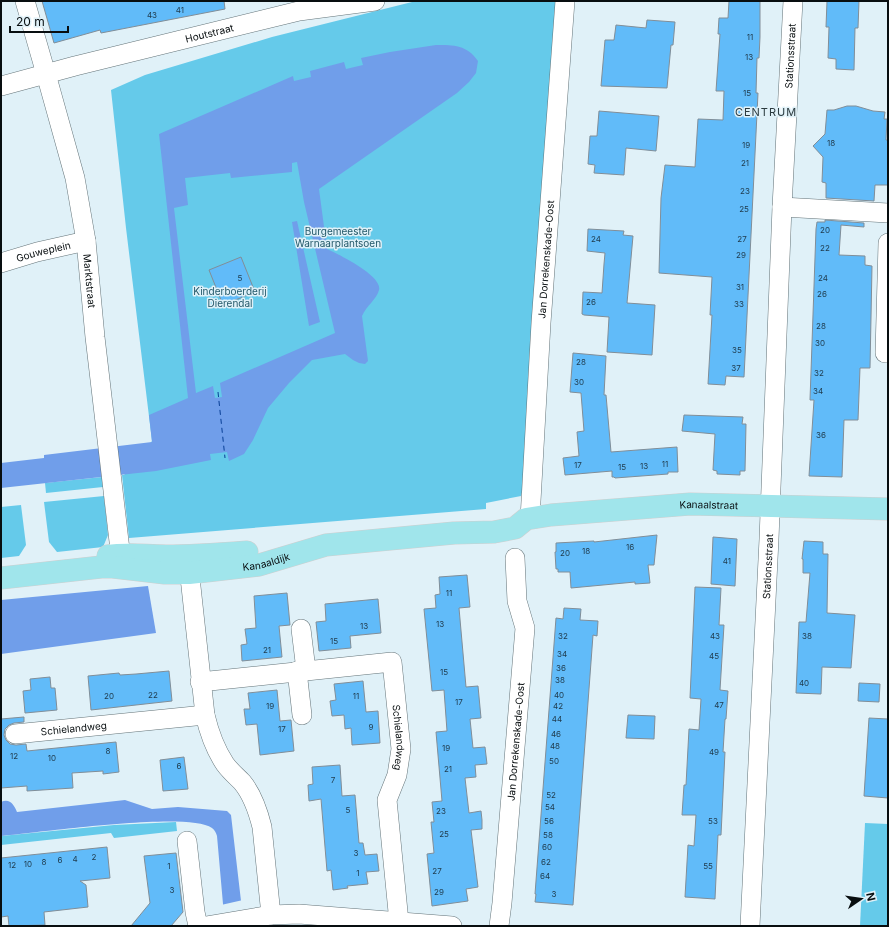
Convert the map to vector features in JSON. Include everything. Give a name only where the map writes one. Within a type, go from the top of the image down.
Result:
[{"type":"main road","name":"Kanaalstraat","points":[[528,519],[563,514],[690,504],[888,509]]},
{"type":"main road","name":"Kanaaldijk","points":[[1,567],[120,552],[188,564],[259,565],[326,545],[433,535],[510,530],[528,519]]},
{"type":"main road","name":"Kanaaldijk","points":[[1,578],[101,567],[120,552]]},
{"type":"street","name":"Marktstraat","points":[[24,1],[75,178],[86,241],[95,337],[120,552]]},
{"type":"street","name":"Houtstraat","points":[[1,86],[299,11],[375,1]]},
{"type":"street","name":"Jan Dorrekenskade-Oost","points":[[528,519],[565,1]]},
{"type":"street","name":"Stationsstraat","points":[[750,926],[770,506],[782,207],[793,1]]},
{"type":"street","points":[[782,207],[888,213]]},
{"type":"street","name":"Gouweplein","points":[[1,263],[37,252],[86,241]]},
{"type":"street","points":[[885,353],[888,243]]},
{"type":"street","name":"Jan Dorrekenskade-Oost","points":[[499,926],[525,628],[517,601],[515,558]]},
{"type":"street","points":[[188,564],[200,682],[205,715],[216,749],[225,764],[249,793],[259,814],[262,827],[271,915]]},
{"type":"street","points":[[301,629],[302,715]]},
{"type":"street","name":"Schielandweg","points":[[200,682],[392,662],[401,749],[397,775],[387,800],[399,922]]},
{"type":"street","name":"Schielandweg","points":[[15,734],[205,715]]},
{"type":"street","points":[[187,841],[198,926]]},
{"type":"street","points":[[212,925],[245,918],[299,914],[452,926]]},
{"type":"green space","name":"Burgemeester Warnaarplantsoen","points":[[416,1],[559,1],[524,485],[521,496],[486,503],[486,509],[129,538],[122,475],[124,475],[152,441],[111,90],[145,75],[272,37]]},
{"type":"green space","points":[[102,477],[103,487],[46,493],[45,483]]},
{"type":"green space","points":[[104,496],[108,535],[103,547],[57,552],[49,542],[44,502]]},
{"type":"green space","points":[[21,505],[26,545],[19,556],[1,558],[1,507]]},
{"type":"green space","points":[[176,822],[177,831],[114,838],[111,833],[1,845],[1,836],[114,825]]},
{"type":"green space","points":[[865,823],[888,824],[888,926],[860,926]]},
{"type":"shaded area","points":[[436,45],[449,45],[465,49],[478,61],[476,73],[457,93],[319,189],[327,249],[359,266],[374,278],[378,284],[378,293],[362,316],[368,361],[365,364],[359,363],[345,354],[312,360],[289,383],[268,408],[253,440],[244,454],[229,461],[227,452],[210,454],[211,460],[156,471],[1,488],[1,463],[44,458],[44,455],[152,442],[149,415],[188,398],[159,134],[293,76],[294,81],[311,77],[310,71],[344,62],[346,69],[363,65],[361,58]],"holes":[[[297,162],[304,202],[335,333],[220,383],[222,397],[215,398],[213,386],[196,393],[174,208],[188,205],[185,178],[230,173],[231,178],[292,172],[292,163]]]},
{"type":"shaded area","points":[[297,221],[320,322],[309,326],[292,222]]},
{"type":"shaded area","points":[[148,586],[156,633],[1,654],[1,600]]},
{"type":"shaded area","points":[[125,800],[152,809],[178,807],[227,811],[231,815],[241,901],[240,926],[223,926],[223,904],[217,836],[212,828],[197,823],[144,822],[111,824],[1,836],[1,802],[4,801],[11,803],[17,812]]},
{"type":"pier","points":[[243,900],[242,926],[221,926],[221,905]]},
{"type":"building","points":[[42,1],[224,1],[225,9],[101,33],[100,30],[54,43]]},
{"type":"building","points":[[729,1],[760,1],[760,37],[759,58],[757,58],[756,93],[758,93],[744,377],[726,376],[725,385],[708,384],[712,315],[710,315],[712,277],[659,273],[661,198],[665,165],[695,167],[698,119],[723,120],[724,91],[716,91],[720,34],[718,34],[719,18],[728,18]]},
{"type":"building","points":[[827,1],[859,1],[858,28],[855,28],[854,70],[836,69],[836,59],[828,58],[829,27],[826,27]]},
{"type":"building","points":[[647,20],[675,22],[673,45],[671,45],[667,88],[601,86],[605,40],[614,40],[616,25],[646,28]]},
{"type":"building","points":[[847,106],[856,106],[873,111],[885,112],[884,119],[887,119],[886,140],[888,140],[888,185],[875,185],[874,201],[826,198],[826,183],[822,182],[823,157],[813,146],[825,134],[827,110],[834,110]]},
{"type":"building","points":[[599,111],[659,116],[656,151],[626,148],[624,175],[594,173],[595,165],[588,164],[590,136],[597,136]]},
{"type":"building","points":[[825,220],[864,223],[864,227],[841,225],[839,255],[865,256],[865,265],[872,266],[870,368],[860,368],[858,420],[844,420],[842,477],[809,476],[814,400],[810,400],[816,229],[817,222],[825,222]]},
{"type":"building","points":[[588,229],[624,231],[623,235],[633,236],[627,303],[655,305],[652,355],[607,352],[609,317],[582,314],[583,292],[602,293],[605,253],[587,251]]},
{"type":"building","points":[[241,257],[255,292],[223,305],[209,270]]},
{"type":"building","points":[[573,353],[606,356],[604,395],[606,395],[611,452],[677,447],[678,472],[615,478],[612,477],[612,471],[565,475],[563,458],[579,456],[577,432],[584,431],[581,393],[570,392]]},
{"type":"building","points":[[684,415],[743,417],[742,424],[746,424],[745,471],[740,471],[740,475],[717,474],[717,471],[713,470],[715,434],[682,431]]},
{"type":"building","points":[[657,535],[654,565],[648,565],[650,583],[635,584],[635,582],[571,588],[570,572],[558,572],[558,569],[556,569],[556,543],[594,542]]},
{"type":"building","points":[[713,537],[737,539],[735,586],[711,584]]},
{"type":"building","points":[[804,541],[823,542],[823,554],[828,554],[827,613],[855,615],[851,668],[822,667],[821,694],[796,693],[799,622],[806,622],[810,573],[803,573],[802,559]]},
{"type":"building","points":[[467,575],[470,607],[459,608],[466,687],[478,686],[481,718],[470,719],[473,748],[485,747],[487,764],[475,765],[476,777],[465,778],[469,813],[481,811],[482,829],[471,830],[478,887],[466,889],[468,901],[432,906],[427,854],[434,853],[431,822],[434,822],[432,802],[442,801],[436,732],[447,731],[444,690],[432,691],[424,609],[436,608],[435,595],[440,594],[439,577]]},
{"type":"building","points":[[695,587],[721,588],[719,625],[724,625],[720,690],[728,691],[723,752],[725,752],[721,835],[718,835],[715,899],[685,897],[688,845],[694,846],[696,815],[682,815],[684,785],[686,785],[689,729],[699,730],[701,699],[690,698]]},
{"type":"building","points":[[287,593],[290,625],[279,626],[282,657],[242,661],[241,645],[247,644],[245,629],[256,628],[254,596]]},
{"type":"building","points":[[378,599],[381,633],[350,636],[351,648],[319,651],[316,622],[326,621],[325,604]]},
{"type":"building","points":[[564,608],[581,609],[580,620],[598,621],[597,636],[593,635],[573,905],[535,902],[556,618],[563,619]]},
{"type":"building","points":[[169,671],[172,701],[91,710],[88,676]]},
{"type":"building","points":[[50,677],[51,688],[55,688],[57,710],[25,713],[23,691],[31,690],[30,679]]},
{"type":"building","points":[[363,681],[366,712],[378,711],[380,743],[352,745],[351,728],[345,729],[344,715],[332,716],[330,701],[336,700],[334,684]]},
{"type":"building","points":[[859,683],[880,684],[879,702],[858,701]]},
{"type":"building","points":[[277,690],[280,721],[291,720],[294,751],[260,755],[257,724],[246,725],[244,709],[250,709],[248,693]]},
{"type":"building","points":[[628,715],[655,716],[654,739],[626,738]]},
{"type":"building","points":[[24,717],[24,722],[14,723],[5,729],[4,735],[10,744],[26,744],[27,751],[116,742],[119,772],[103,774],[103,771],[72,773],[73,788],[27,791],[27,786],[1,788],[1,719]]},
{"type":"building","points":[[869,718],[888,719],[888,798],[864,796]]},
{"type":"building","points":[[184,757],[188,789],[163,791],[160,760]]},
{"type":"building","points":[[340,765],[342,796],[355,795],[359,843],[363,843],[365,855],[377,854],[379,871],[366,872],[368,884],[347,886],[348,888],[333,890],[331,870],[327,871],[321,799],[309,801],[308,785],[313,784],[312,767]]},
{"type":"building","points":[[107,847],[110,878],[80,881],[86,885],[88,907],[44,912],[45,925],[9,926],[8,916],[1,917],[1,858]]},
{"type":"building","points":[[176,853],[183,912],[171,926],[131,926],[150,903],[144,856]]},
{"type":"ferry route","points":[[218,392],[225,458]]},
{"type":"district","name":"CENTRUM","points":[[766,112]]},
{"type":"park label","name":"Kinderboerderij Dierendal","points":[[230,296]]}]
